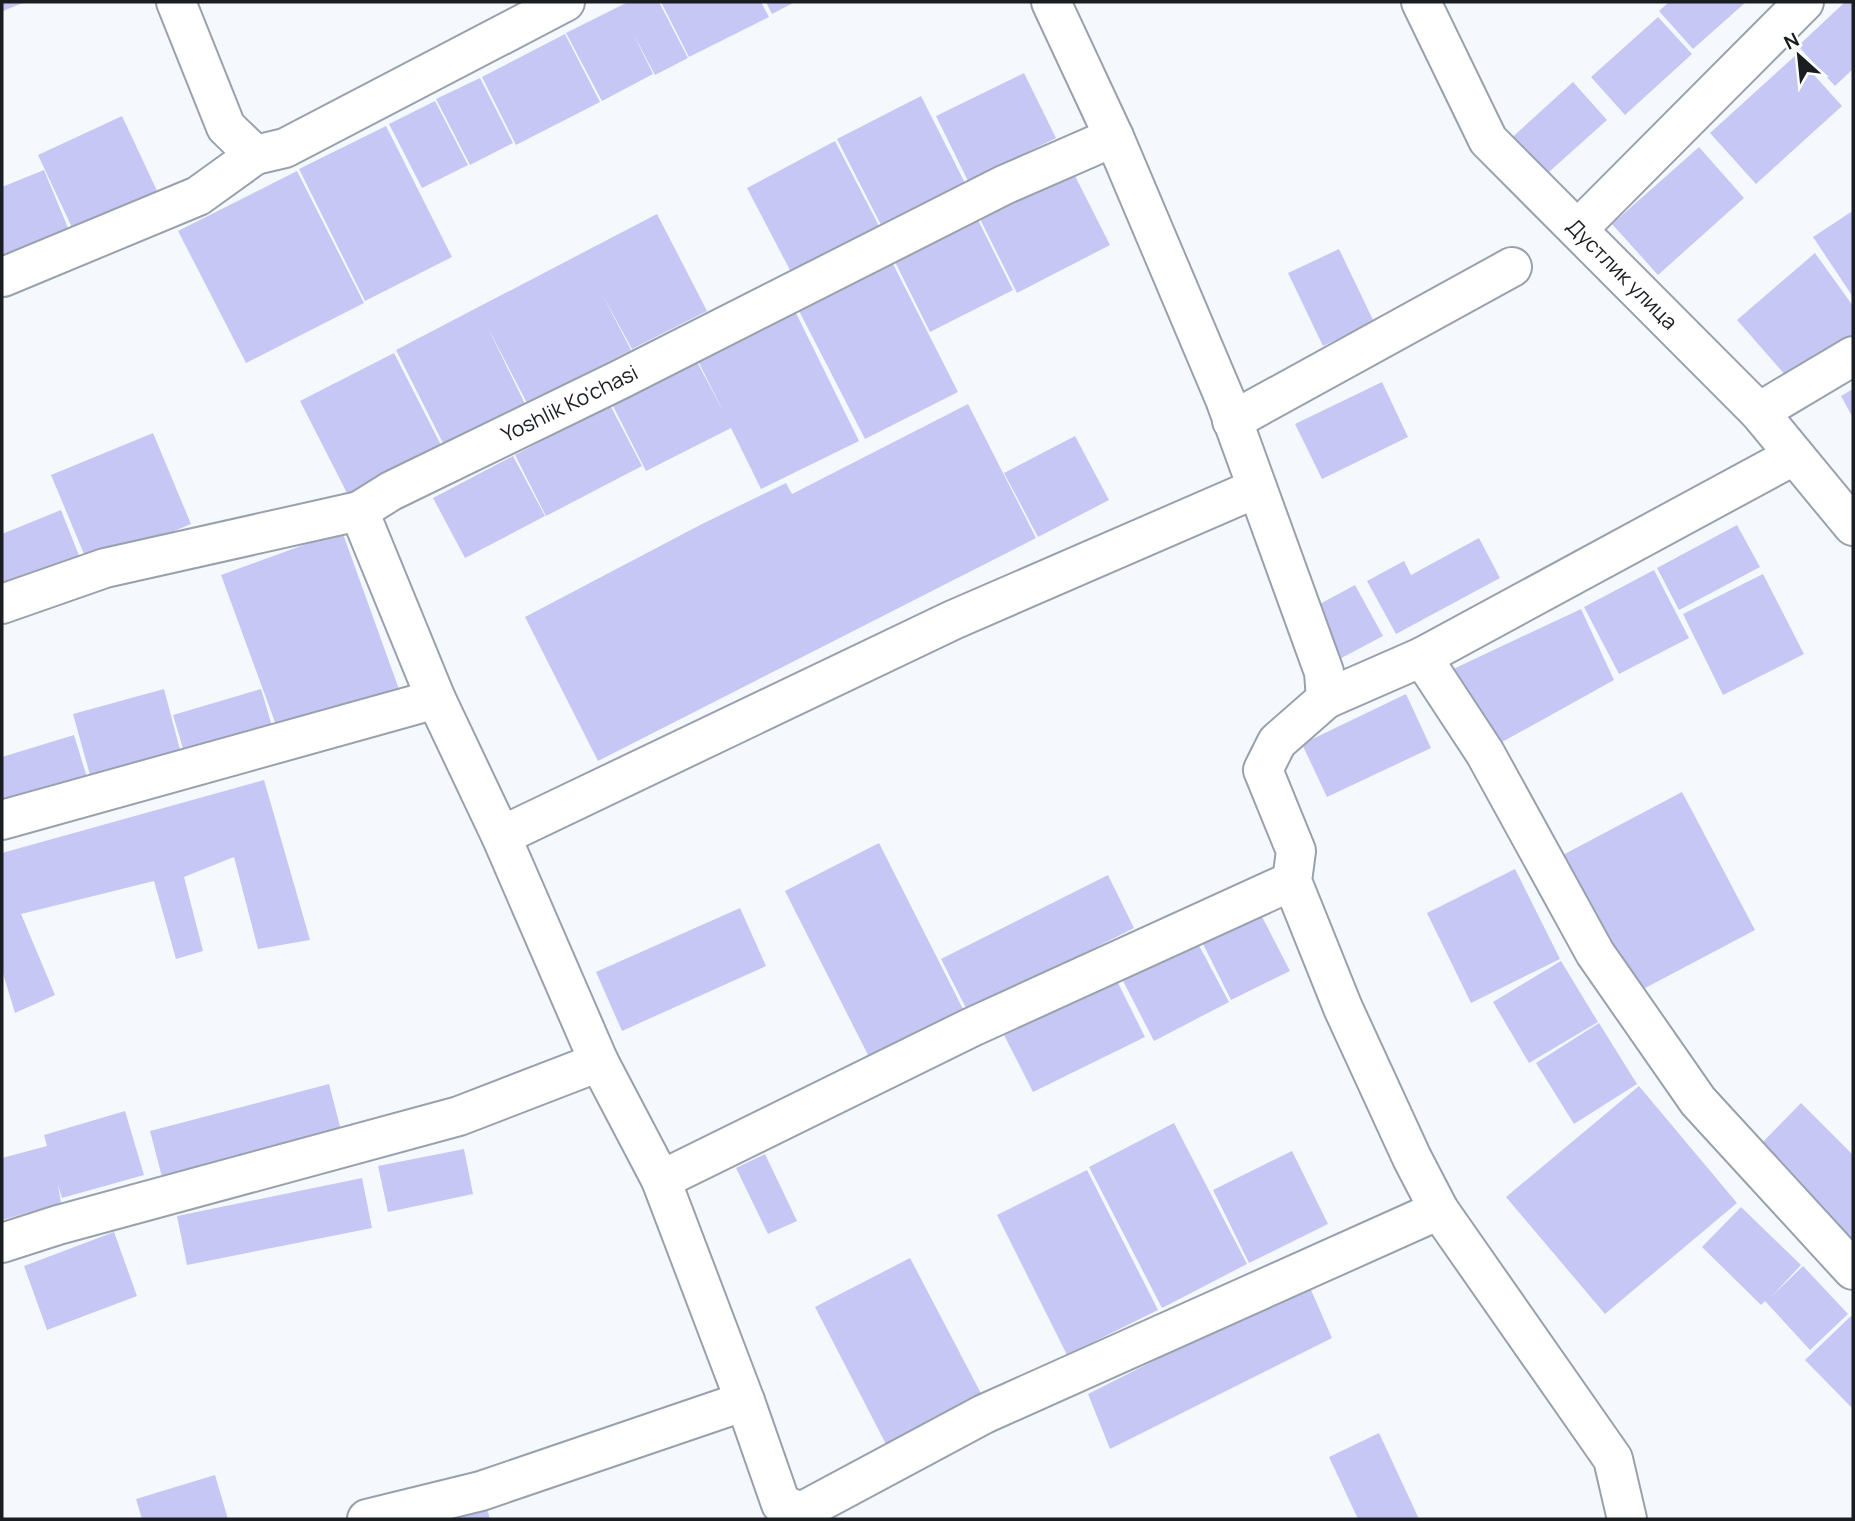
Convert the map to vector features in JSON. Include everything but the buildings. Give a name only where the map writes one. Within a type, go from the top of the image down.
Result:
[{"type":"street","points":[[176,2],[226,127],[255,155]]},
{"type":"street","points":[[3,277],[198,196],[255,155],[285,148],[565,2]]},
{"type":"street","points":[[1051,2],[1114,137],[1232,421],[1324,672],[1326,699]]},
{"type":"street","name":"Дустлик улица","points":[[1421,2],[1488,140],[1759,412],[1853,526]]},
{"type":"street","points":[[1578,229],[1804,2]]},
{"type":"street","name":"Yoshlik Ko'chasi","points":[[2,604],[105,568],[359,511],[391,491],[607,386],[1004,185],[1114,137]]},
{"type":"street","points":[[1232,421],[1513,267]]},
{"type":"street","points":[[1759,412],[1853,356]]},
{"type":"street","points":[[1627,1519],[1613,1459],[1439,1210],[1412,1158],[1343,1008],[1292,881],[1296,851],[1263,770],[1277,742],[1326,699],[1422,657],[1793,456]]},
{"type":"street","points":[[501,836],[953,620],[1257,488]]},
{"type":"street","points":[[359,511],[436,699],[501,836],[599,1062],[661,1180],[781,1504],[802,1516],[984,1415],[1439,1210]]},
{"type":"street","points":[[1422,657],[1485,753],[1595,953],[1698,1101],[1853,1269]]},
{"type":"street","points":[[2,820],[436,699]]},
{"type":"street","points":[[661,1180],[972,1027],[1292,881]]},
{"type":"street","points":[[2,1244],[58,1226],[459,1116],[599,1062]]},
{"type":"street","points":[[367,1519],[481,1491],[745,1401]]}]
